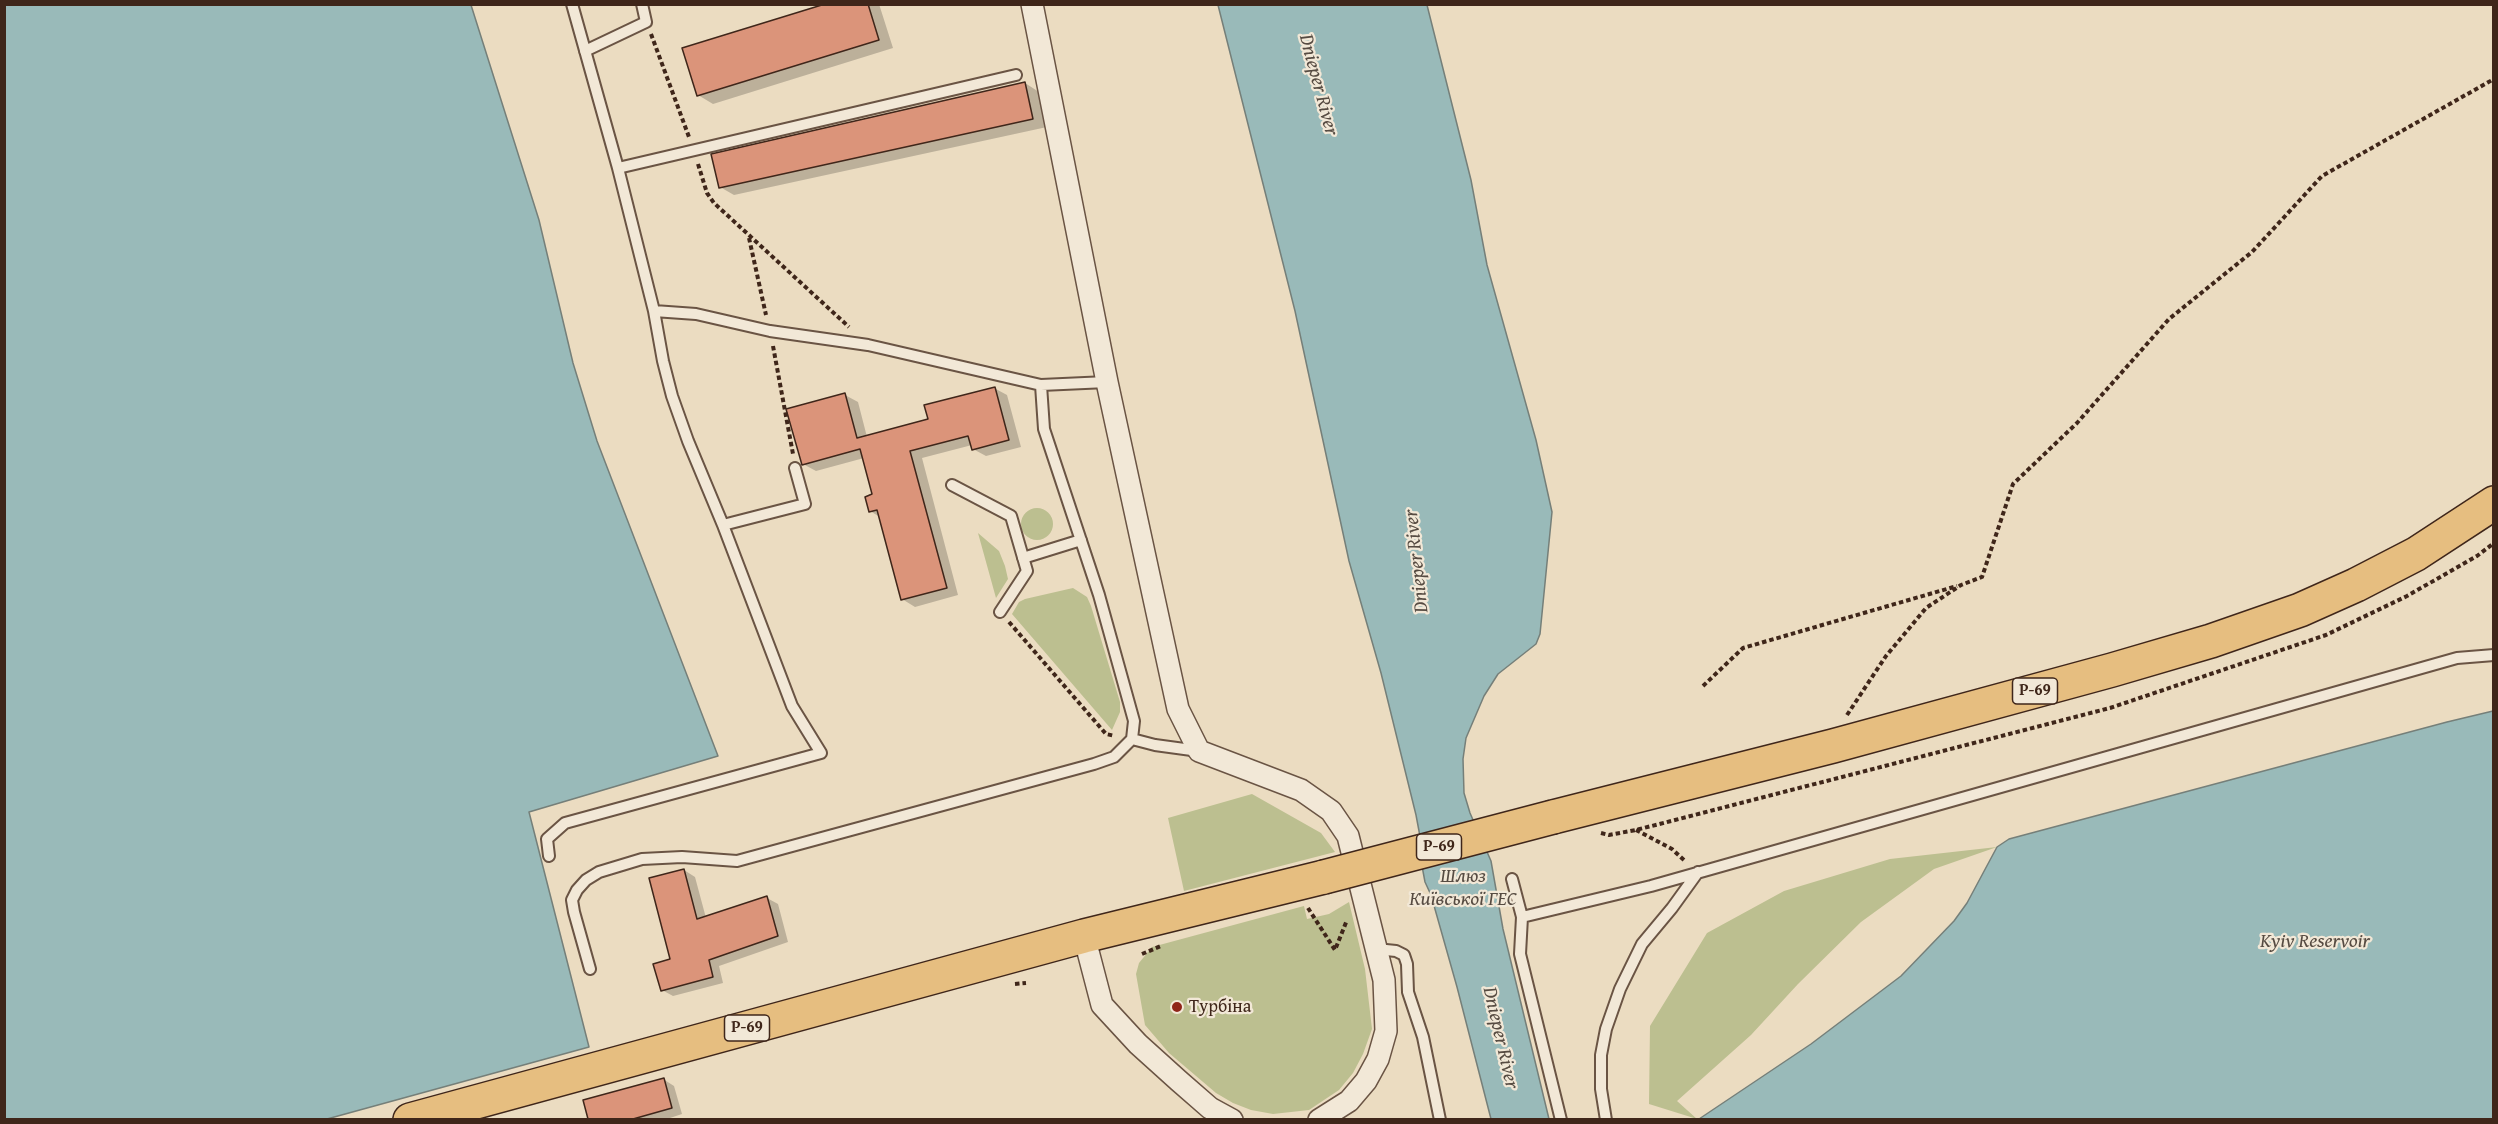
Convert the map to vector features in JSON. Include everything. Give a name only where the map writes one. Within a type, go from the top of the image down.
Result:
[{"type":"main road","name":"Р-69","points":[[410,1119],[1084,936],[1324,878],[1833,746],[2211,641],[2300,610],[2356,585],[2416,554],[2493,503]]},
{"type":"street","points":[[1032,4],[1107,382],[1178,709],[1199,751],[1301,790],[1331,811],[1348,836],[1384,980],[1386,1031],[1378,1059],[1366,1081],[1349,1101],[1319,1119]]},
{"type":"street","points":[[1084,936],[1102,1005],[1138,1044],[1179,1081],[1210,1108],[1232,1119]]},
{"type":"lane","points":[[549,856],[547,839],[566,823],[821,753],[792,706],[672,396],[654,311],[618,168],[572,4]]},
{"type":"lane","points":[[585,51],[646,22],[642,4]]},
{"type":"lane","points":[[618,168],[1016,75]]},
{"type":"lane","points":[[654,311],[696,314],[770,331],[868,345],[1041,385],[1107,382]]},
{"type":"lane","points":[[590,969],[573,912],[573,900],[577,890],[586,880],[599,872],[642,859],[682,857],[737,861],[1094,764],[1114,757],[1132,739],[1134,721],[1099,595],[1044,429],[1041,385]]},
{"type":"lane","points":[[723,525],[805,504],[795,468]]},
{"type":"lane","points":[[952,485],[1011,516],[1027,571],[1000,612]]},
{"type":"lane","points":[[1023,558],[1081,540]]},
{"type":"lane","points":[[1522,917],[1698,872],[2457,658],[2493,655]]},
{"type":"lane","points":[[1132,739],[1155,745],[1199,751]]},
{"type":"lane","points":[[1606,1119],[1601,1089],[1601,1055],[1606,1029],[1620,989],[1642,944],[1698,872]]},
{"type":"lane","points":[[1512,879],[1522,917],[1520,954],[1561,1119]]},
{"type":"lane","points":[[1376,949],[1396,951],[1404,955],[1407,964],[1408,992],[1423,1037],[1440,1119]]},
{"type":"path","points":[[646,22],[694,150],[707,193],[748,237],[868,345]]},
{"type":"path","points":[[1703,686],[1743,648],[1960,585],[1982,576],[2013,484],[2077,423],[2169,319],[2252,252],[2322,176],[2493,79]]},
{"type":"path","points":[[748,237],[770,331],[795,468]]},
{"type":"path","points":[[1833,746],[1852,704],[1886,656],[1926,608],[1960,585]]},
{"type":"path","points":[[1000,612],[1106,734],[1132,739]]},
{"type":"path","points":[[1636,830],[1672,849],[1698,872]]},
{"type":"path","points":[[1307,907],[1335,950],[1350,913]]},
{"type":"green space","points":[[1037,508],[1049,512],[1053,524],[1049,536],[1037,540],[1025,536],[1021,524],[1025,512]]},
{"type":"green space","points":[[978,533],[999,551],[1005,566],[1008,579],[996,598]]},
{"type":"green space","points":[[1073,588],[1087,597],[1091,606],[1120,702],[1120,712],[1112,730],[1012,614],[1019,602],[1025,599]]},
{"type":"green space","points":[[1252,794],[1321,833],[1335,852],[1184,891],[1168,818]]},
{"type":"green space","points":[[1997,847],[1934,869],[1861,922],[1798,984],[1751,1035],[1677,1101],[1697,1119],[1649,1104],[1650,1026],[1707,933],[1784,891],[1890,859]]},
{"type":"green space","points":[[1349,902],[1365,969],[1372,1029],[1353,1073],[1339,1090],[1309,1110],[1273,1114],[1251,1110],[1233,1103],[1216,1093],[1169,1053],[1145,1025],[1136,974],[1139,963],[1152,947],[1304,906],[1307,919],[1329,914]]},
{"type":"water","points":[[5,4],[471,5],[539,220],[573,363],[597,441],[718,756],[529,812],[589,1047],[327,1119],[5,1119]]},
{"type":"water","points":[[1218,5],[1427,5],[1471,180],[1487,265],[1536,440],[1552,512],[1540,634],[1536,644],[1498,674],[1484,696],[1466,738],[1463,759],[1464,793],[1470,813],[1491,861],[1503,929],[1549,1119],[1491,1119],[1457,987],[1431,895],[1425,882],[1416,815],[1381,673],[1349,561],[1295,311]]},
{"type":"water","name":"Kyiv Reservoir","points":[[2493,711],[2493,1119],[1699,1119],[1811,1044],[1901,976],[1954,921],[1967,903],[1997,847],[2009,839]]},
{"type":"building","points":[[825,4],[868,4],[879,40],[697,96],[682,48]]},
{"type":"building","points":[[1025,82],[1033,119],[719,188],[711,154]]},
{"type":"building","points":[[995,387],[1009,440],[972,450],[968,436],[910,451],[947,588],[901,600],[877,510],[869,512],[865,497],[872,494],[860,449],[802,465],[786,409],[845,393],[857,438],[928,419],[924,405]]},
{"type":"building","points":[[684,869],[697,919],[767,896],[778,936],[709,960],[713,977],[661,991],[653,964],[670,959],[649,878]]},
{"type":"building","points":[[664,1078],[672,1108],[633,1119],[588,1119],[583,1100]]},
{"type":"place","name":"Турбіна","points":[[1177,1007]]},
{"type":"water label","name":"Dnieper River","points":[[1318,85]]},
{"type":"water label","name":"Dnieper River","points":[[1417,561]]},
{"type":"water label","name":"Шлюз Київської ГЕС","points":[[1463,888]]},
{"type":"water label","name":"Dnieper River","points":[[1500,1038]]}]
